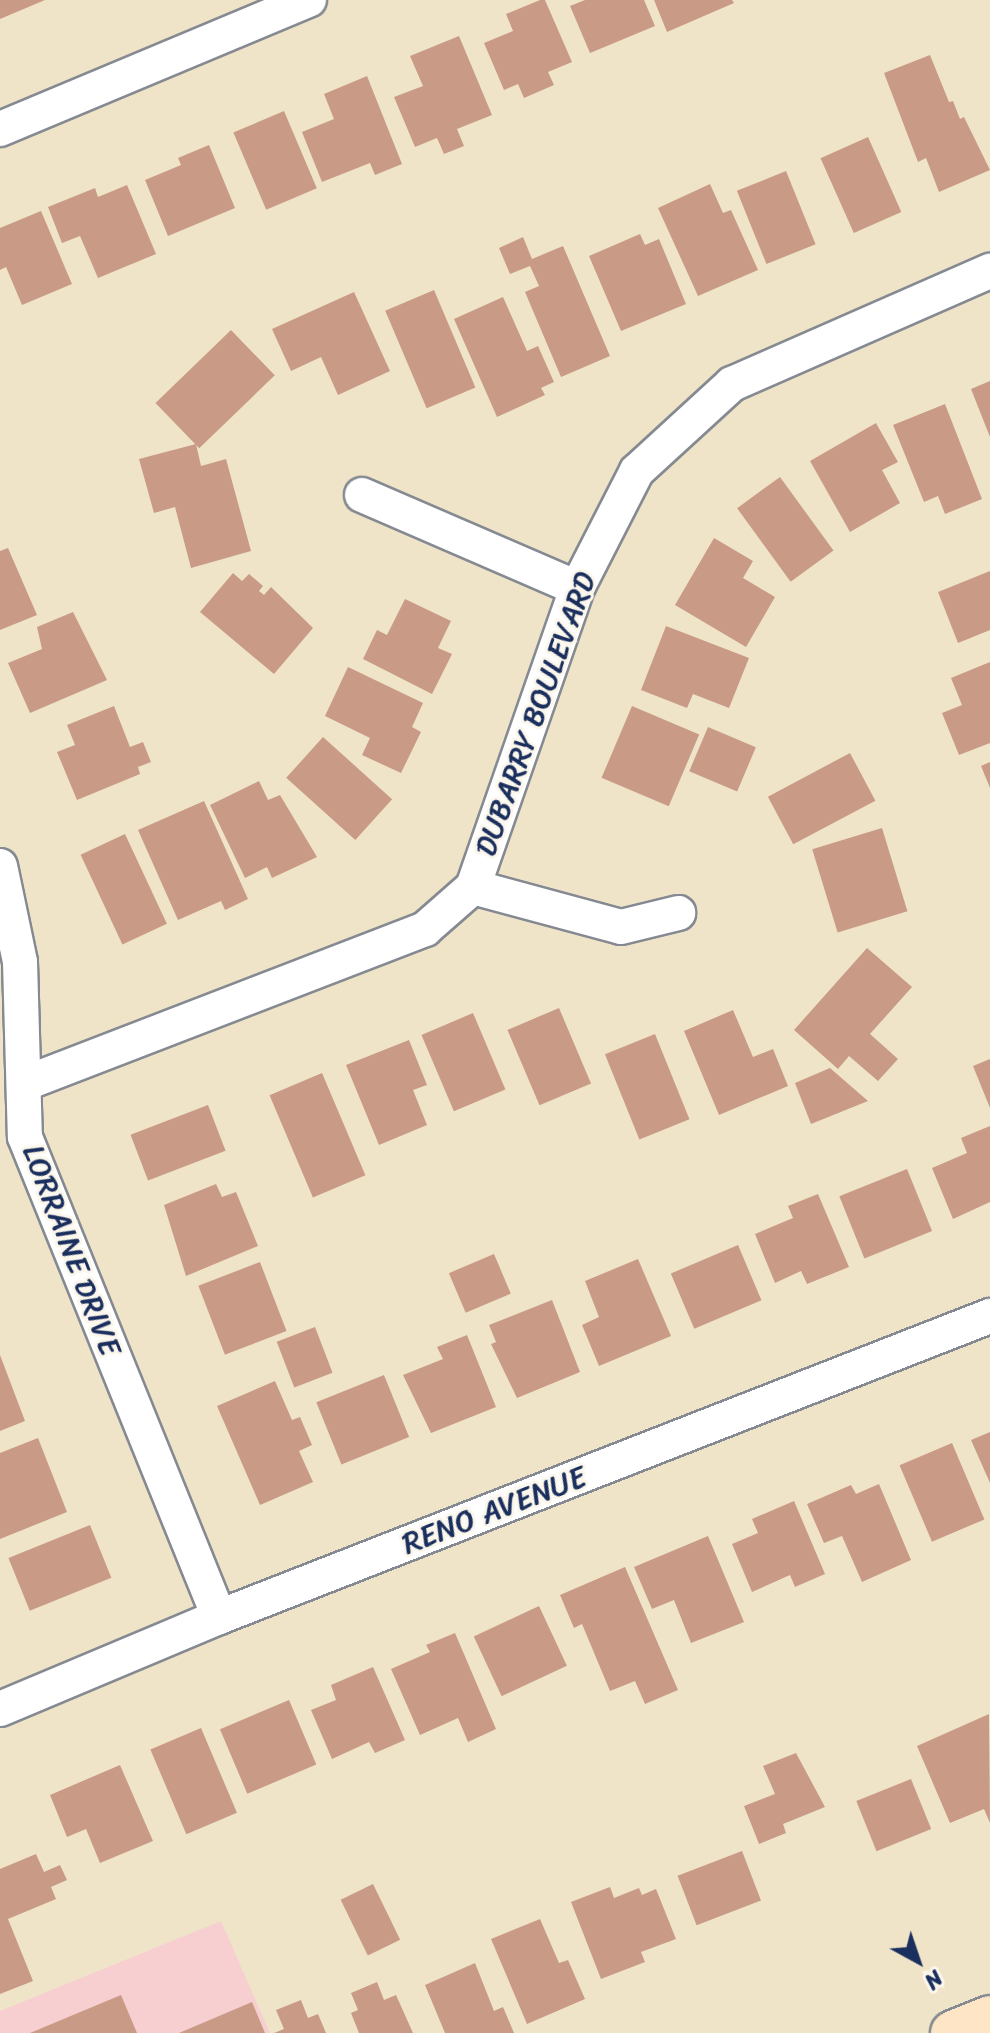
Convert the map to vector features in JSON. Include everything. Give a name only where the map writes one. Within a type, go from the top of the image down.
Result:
[{"type":"main road","points":[[953,2033],[990,2018]]},
{"type":"street","points":[[0,129],[309,0]]},
{"type":"street","name":"DUBARRY BOULEVARD","points":[[26,1083],[425,929],[473,887],[577,588],[637,471],[732,384],[990,271]]},
{"type":"street","points":[[362,495],[577,588]]},
{"type":"street","name":"LORRAINE DRIVE","points":[[0,866],[20,962],[26,1083],[25,1137],[219,1617]]},
{"type":"street","points":[[473,887],[621,927],[678,913]]},
{"type":"street","name":"RENO AVENUE","points":[[0,1709],[219,1617],[990,1316]]},
{"type":"shaded area","points":[[221,1921],[270,2033],[0,2033],[0,2011]]},
{"type":"building","points":[[0,0],[45,0],[0,19]]},
{"type":"building","points":[[545,0],[572,62],[548,72],[554,85],[524,98],[518,84],[504,90],[484,43],[513,31],[506,14]]},
{"type":"building","points":[[585,0],[644,0],[655,26],[590,53],[570,6]]},
{"type":"building","points":[[654,0],[732,0],[734,3],[667,32]]},
{"type":"building","points":[[459,36],[492,115],[457,129],[464,146],[444,154],[437,138],[415,147],[394,97],[423,86],[410,56]]},
{"type":"building","points":[[930,55],[949,102],[953,101],[960,119],[964,117],[990,170],[939,192],[926,158],[918,162],[884,73]]},
{"type":"building","points":[[367,76],[402,164],[375,175],[370,163],[322,182],[302,132],[334,119],[324,94]]},
{"type":"building","points":[[284,111],[317,188],[266,210],[233,132]]},
{"type":"building","points":[[868,137],[901,212],[854,233],[820,158]]},
{"type":"building","points":[[209,145],[235,208],[168,236],[145,180],[181,165],[178,158]]},
{"type":"building","points":[[786,171],[816,244],[766,264],[737,191]]},
{"type":"building","points":[[710,184],[723,213],[731,210],[758,270],[698,296],[658,208]]},
{"type":"building","points":[[127,185],[156,254],[98,278],[80,236],[62,243],[48,207],[95,188],[98,197]]},
{"type":"building","points":[[41,211],[72,284],[22,305],[6,267],[0,270],[0,228]]},
{"type":"building","points":[[640,234],[645,245],[659,239],[686,304],[621,331],[589,256]]},
{"type":"building","points":[[523,237],[532,259],[563,246],[610,356],[561,377],[525,292],[539,286],[530,266],[510,274],[499,248]]},
{"type":"building","points":[[434,290],[475,388],[427,408],[385,311]]},
{"type":"building","points":[[354,292],[390,371],[338,395],[321,357],[291,371],[272,329]]},
{"type":"building","points":[[503,297],[527,351],[538,346],[554,382],[541,388],[545,395],[497,417],[454,319]]},
{"type":"building","points":[[231,330],[275,375],[199,448],[155,403]]},
{"type":"building","points":[[990,381],[990,437],[971,389]]},
{"type":"building","points":[[945,404],[982,499],[945,514],[938,496],[924,502],[893,425]]},
{"type":"building","points":[[876,423],[898,462],[882,470],[900,503],[850,532],[810,461]]},
{"type":"building","points":[[196,444],[201,466],[226,459],[251,551],[191,568],[175,507],[154,513],[139,459]]},
{"type":"building","points":[[780,477],[833,551],[791,582],[737,508]]},
{"type":"building","points":[[714,538],[753,561],[743,578],[775,597],[746,647],[675,605]]},
{"type":"building","points":[[8,548],[37,615],[0,630],[0,551]]},
{"type":"building","points":[[990,571],[990,630],[958,643],[938,592]]},
{"type":"building","points":[[233,573],[242,581],[249,574],[263,586],[259,591],[264,595],[271,587],[313,628],[274,674],[200,612]]},
{"type":"building","points":[[405,599],[451,621],[438,648],[452,654],[432,694],[363,659],[377,630],[387,635]]},
{"type":"building","points":[[73,612],[107,680],[30,713],[8,663],[42,649],[37,627]]},
{"type":"building","points":[[666,626],[749,658],[729,708],[693,694],[687,708],[641,690]]},
{"type":"building","points":[[990,662],[990,743],[959,755],[942,713],[962,705],[951,678]]},
{"type":"building","points":[[348,667],[423,703],[412,727],[421,732],[401,773],[362,755],[370,738],[325,716]]},
{"type":"building","points":[[114,706],[130,747],[143,742],[151,762],[138,767],[140,774],[77,800],[57,752],[75,745],[67,725]]},
{"type":"building","points":[[632,706],[699,735],[669,806],[602,778]]},
{"type":"building","points":[[708,727],[756,747],[737,792],[689,771]]},
{"type":"building","points":[[323,737],[392,799],[355,840],[286,778]]},
{"type":"building","points":[[850,753],[875,801],[793,844],[768,797]]},
{"type":"building","points":[[990,762],[990,788],[981,766]]},
{"type":"building","points":[[259,781],[268,800],[280,795],[317,857],[272,878],[267,867],[245,878],[210,805]]},
{"type":"building","points":[[204,801],[248,899],[225,910],[221,901],[178,920],[138,830]]},
{"type":"building","points":[[882,828],[907,911],[838,933],[812,849]]},
{"type":"building","points":[[125,834],[167,924],[122,944],[81,855]]},
{"type":"building","points":[[867,948],[912,987],[870,1034],[898,1059],[878,1081],[849,1056],[838,1069],[794,1030]]},
{"type":"building","points":[[559,1008],[591,1083],[539,1105],[507,1030]]},
{"type":"building","points":[[733,1010],[753,1057],[773,1049],[788,1086],[719,1115],[684,1031]]},
{"type":"building","points":[[473,1013],[505,1089],[454,1111],[421,1035]]},
{"type":"building","points":[[655,1034],[689,1119],[639,1140],[605,1054]]},
{"type":"building","points":[[409,1040],[427,1085],[413,1090],[427,1125],[379,1145],[346,1065]]},
{"type":"building","points":[[990,1059],[990,1108],[973,1066]]},
{"type":"building","points":[[830,1068],[868,1101],[811,1124],[795,1083]]},
{"type":"building","points":[[322,1073],[365,1175],[313,1197],[270,1095]]},
{"type":"building","points":[[208,1105],[226,1151],[148,1180],[131,1135]]},
{"type":"building","points":[[990,1126],[990,1202],[953,1219],[932,1168],[967,1153],[961,1138]]},
{"type":"building","points":[[907,1169],[932,1231],[864,1258],[839,1196]]},
{"type":"building","points":[[216,1184],[222,1197],[236,1192],[258,1246],[186,1276],[164,1205]]},
{"type":"building","points":[[818,1194],[849,1267],[807,1284],[801,1271],[775,1283],[755,1234],[793,1218],[788,1206]]},
{"type":"building","points":[[738,1245],[761,1300],[694,1329],[671,1274]]},
{"type":"building","points":[[494,1254],[511,1294],[466,1313],[449,1273]]},
{"type":"building","points":[[638,1259],[671,1336],[599,1366],[582,1325],[599,1317],[585,1281]]},
{"type":"building","points":[[260,1262],[287,1331],[225,1355],[198,1286]]},
{"type":"building","points":[[552,1300],[580,1372],[517,1398],[491,1344],[496,1342],[489,1325]]},
{"type":"building","points":[[315,1327],[333,1373],[294,1387],[277,1342]]},
{"type":"building","points":[[467,1335],[496,1407],[431,1433],[403,1375],[443,1359],[437,1347]]},
{"type":"building","points":[[0,1355],[25,1421],[0,1431]]},
{"type":"building","points":[[384,1375],[409,1437],[341,1464],[316,1402]]},
{"type":"building","points":[[275,1381],[292,1420],[300,1417],[312,1445],[299,1451],[313,1482],[260,1505],[217,1406]]},
{"type":"building","points":[[990,1432],[990,1483],[971,1440]]},
{"type":"building","points":[[38,1438],[67,1512],[0,1539],[0,1453]]},
{"type":"building","points":[[952,1443],[984,1519],[932,1542],[900,1465]]},
{"type":"building","points":[[879,1484],[911,1560],[862,1582],[842,1536],[824,1543],[807,1504],[851,1485],[856,1494]]},
{"type":"building","points":[[794,1501],[825,1574],[795,1587],[790,1575],[752,1592],[732,1544],[758,1533],[752,1519]]},
{"type":"building","points":[[90,1525],[111,1578],[30,1611],[8,1558]]},
{"type":"building","points":[[708,1536],[744,1622],[691,1643],[674,1600],[652,1609],[634,1567]]},
{"type":"building","points":[[625,1567],[678,1690],[645,1704],[635,1681],[610,1691],[582,1624],[574,1628],[560,1595]]},
{"type":"building","points":[[539,1606],[567,1666],[502,1696],[474,1636]]},
{"type":"building","points":[[455,1633],[496,1729],[468,1742],[458,1718],[420,1735],[391,1669],[430,1652],[426,1645]]},
{"type":"building","points":[[373,1667],[405,1740],[375,1753],[369,1742],[332,1759],[311,1710],[336,1700],[331,1685]]},
{"type":"building","points":[[289,1700],[316,1764],[247,1794],[220,1729]]},
{"type":"building","points":[[989,1714],[990,1823],[984,1809],[950,1823],[917,1746]]},
{"type":"building","points":[[201,1728],[237,1813],[186,1834],[150,1749]]},
{"type":"building","points":[[796,1753],[825,1807],[783,1824],[786,1833],[759,1844],[744,1806],[775,1794],[763,1766]]},
{"type":"building","points":[[120,1765],[153,1841],[100,1863],[86,1829],[67,1837],[50,1795]]},
{"type":"building","points":[[911,1779],[931,1829],[877,1851],[856,1801]]},
{"type":"building","points":[[742,1851],[761,1900],[697,1925],[678,1876]]},
{"type":"building","points":[[36,1854],[44,1872],[60,1865],[67,1880],[51,1887],[56,1899],[8,1919],[33,1981],[0,1994],[0,1869]]},
{"type":"building","points":[[373,1884],[400,1940],[368,1956],[341,1900]]},
{"type":"building","points":[[610,1887],[614,1898],[639,1888],[642,1895],[656,1889],[676,1939],[641,1952],[645,1962],[601,1979],[571,1902]]},
{"type":"building","points":[[540,1919],[559,1963],[568,1960],[585,1999],[527,2024],[491,1939]]},
{"type":"building","points":[[475,1963],[494,2011],[503,2007],[514,2033],[445,2033],[425,1985]]},
{"type":"building","points":[[377,1982],[384,2000],[396,1995],[413,2033],[359,2033],[351,2013],[358,2010],[351,1993]]},
{"type":"building","points":[[121,1995],[137,2033],[30,2033]]},
{"type":"building","points":[[301,2000],[308,2018],[318,2014],[326,2033],[274,2033],[284,2029],[276,2010]]},
{"type":"building","points":[[252,2002],[265,2033],[179,2033]]}]
